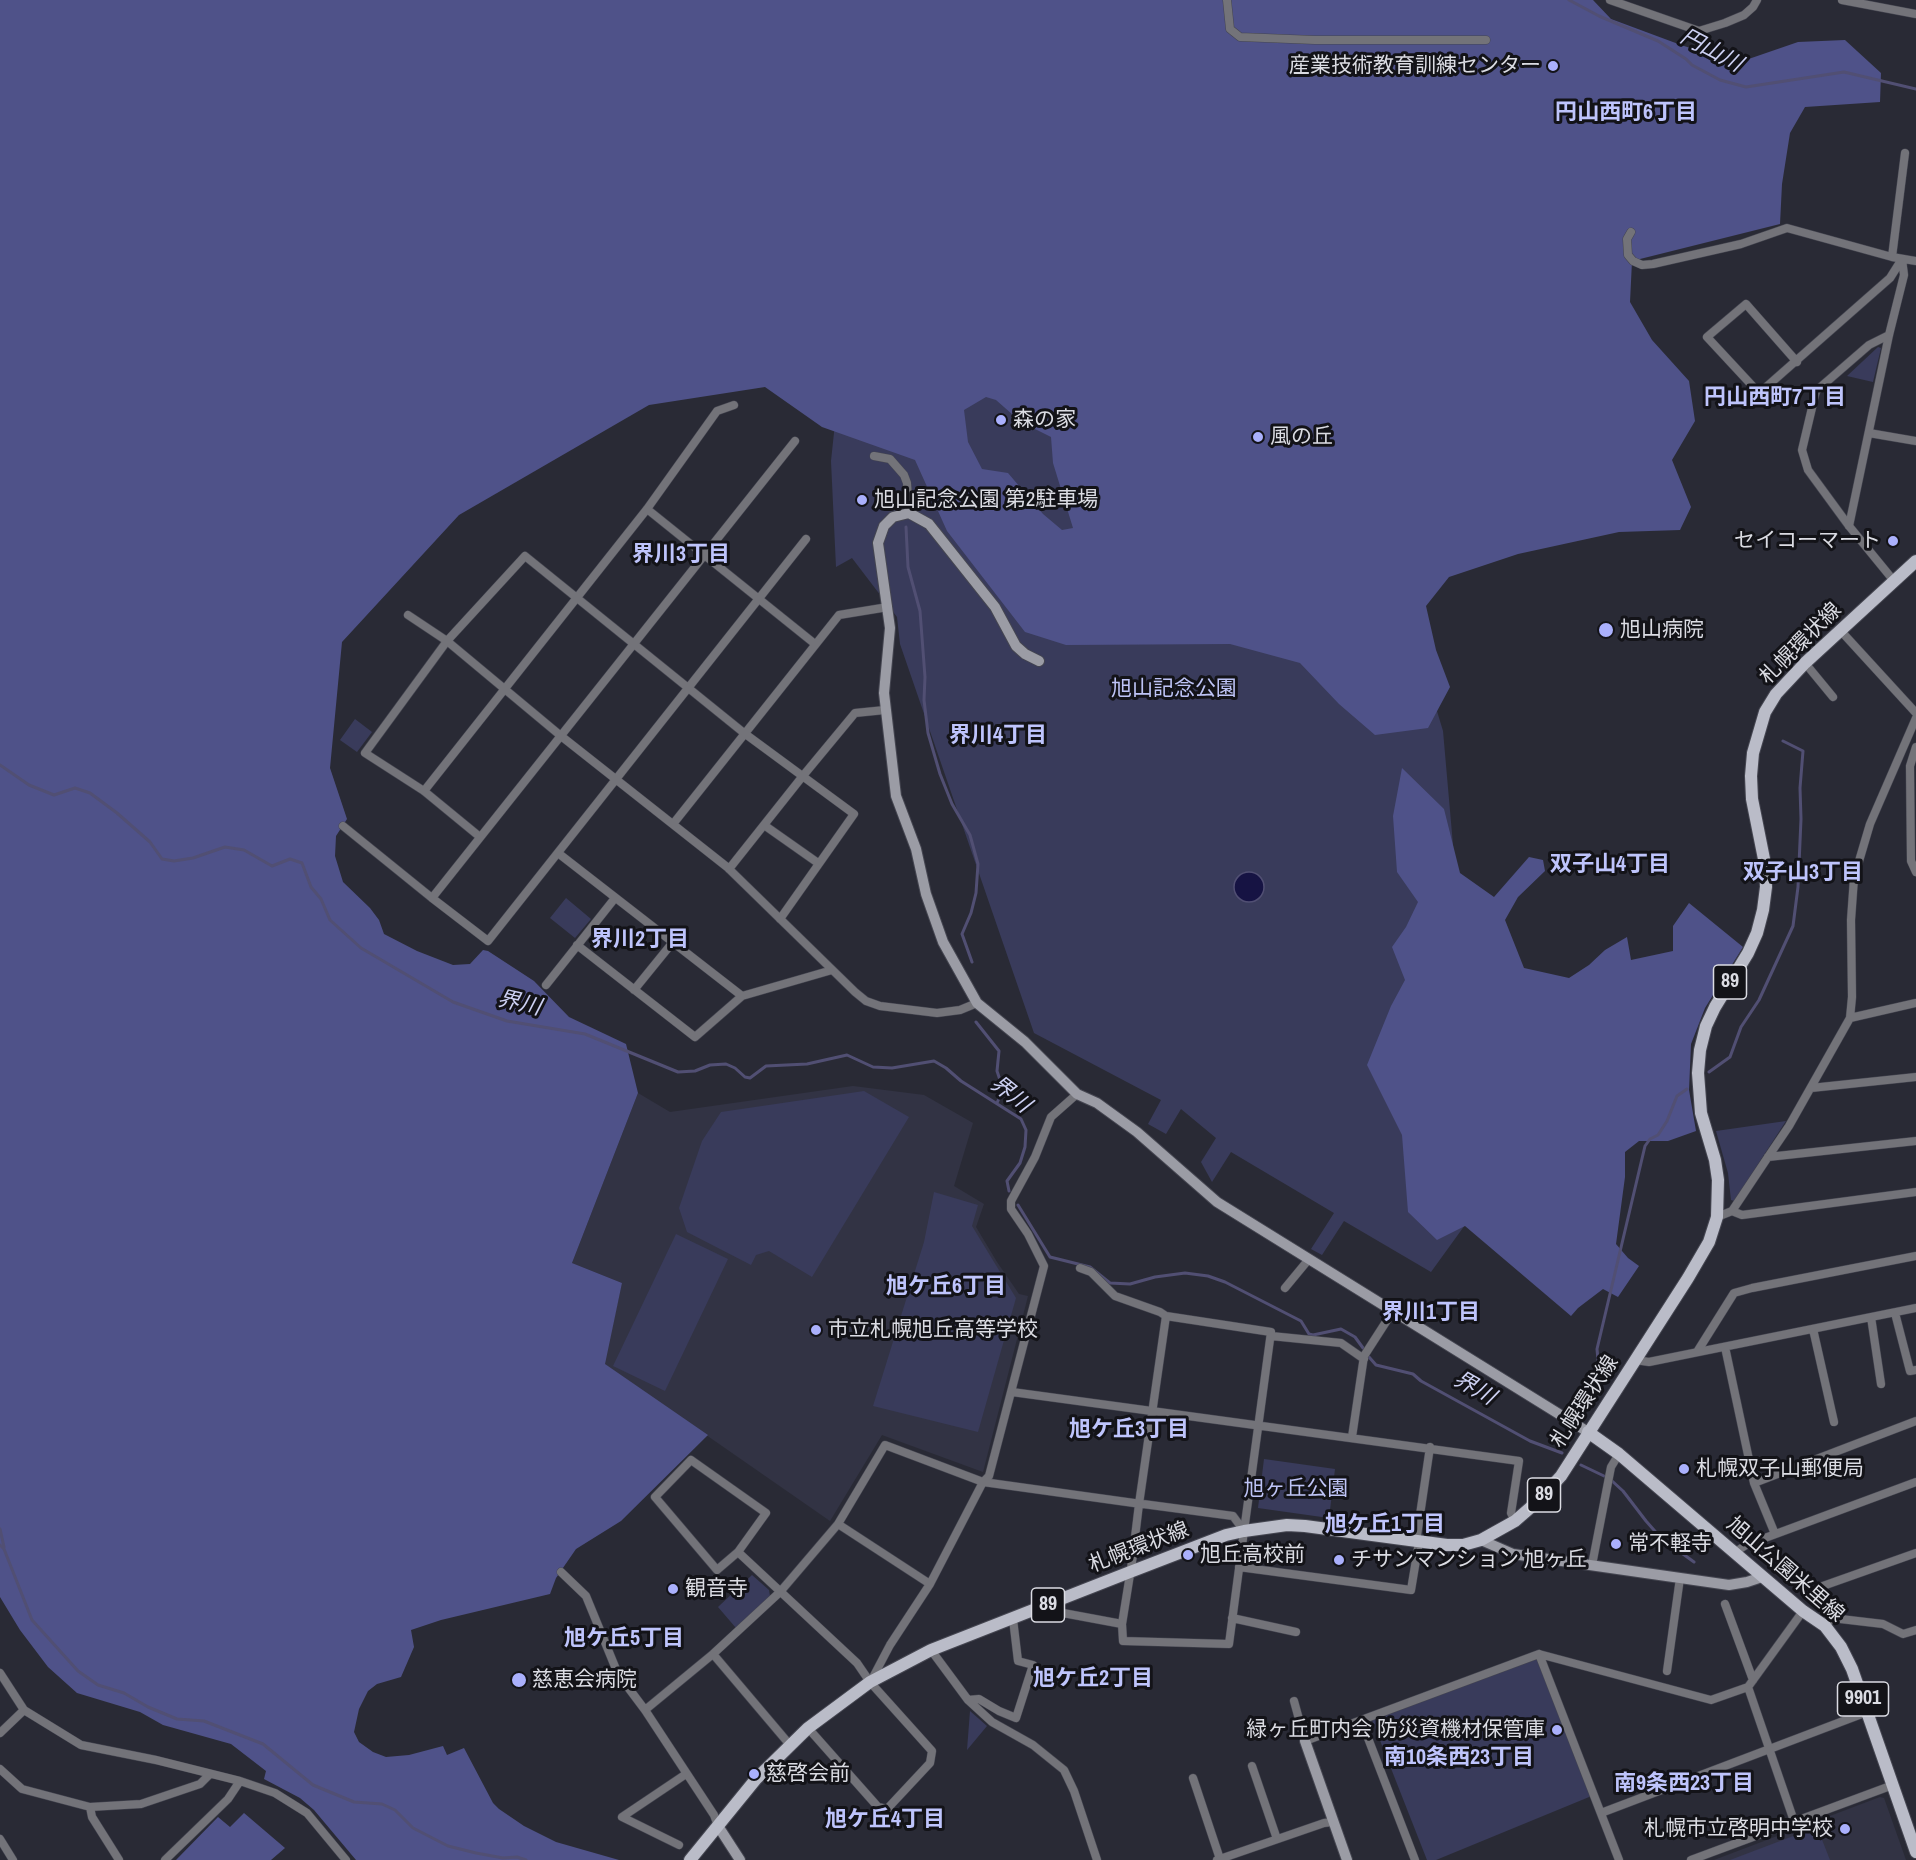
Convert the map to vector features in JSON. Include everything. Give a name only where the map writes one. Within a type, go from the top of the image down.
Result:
[{"type":"main road","name":"札幌環状線","points":[[690,1860],[756,1779],[808,1728],[870,1682],[931,1650],[1226,1535],[1287,1525],[1455,1545],[1481,1540],[1515,1521],[1538,1501],[1561,1476],[1700,1260],[1717,1217],[1718,1180],[1698,1095],[1700,1050],[1706,1026],[1748,953],[1757,933],[1763,910],[1766,886],[1765,864],[1752,799],[1751,776],[1758,731],[1765,712],[1776,694],[1805,663],[1916,561]]},
{"type":"main road","name":"旭山公園米里線","points":[[1588,1432],[1619,1454],[1803,1611],[1828,1622],[1852,1669],[1915,1848]]},
{"type":"street","points":[[1227,0],[1230,29],[1240,37],[1315,40],[1486,40]]},
{"type":"street","points":[[1610,0],[1699,31],[1744,15],[1757,0]]},
{"type":"street","points":[[1845,0],[1916,14]]},
{"type":"street","points":[[1892,257],[1905,153]]},
{"type":"street","points":[[1631,232],[1627,239],[1628,255],[1633,261],[1642,265],[1741,244],[1787,228],[1892,257],[1916,261]]},
{"type":"street","points":[[1849,526],[1889,335],[1904,275],[1902,259]]},
{"type":"street","points":[[1748,403],[1890,278],[1902,259]]},
{"type":"street","points":[[1759,393],[1707,337],[1746,304],[1797,362]]},
{"type":"street","points":[[1889,335],[1869,345],[1816,391],[1802,450],[1808,470],[1849,526],[1894,581]]},
{"type":"street","points":[[424,791],[647,509],[717,411],[734,405]]},
{"type":"street","points":[[1869,433],[1916,441]]},
{"type":"street","points":[[432,898],[795,441]]},
{"type":"street","points":[[874,456],[890,459],[904,475],[907,483],[909,513]]},
{"type":"street","points":[[647,509],[815,644]]},
{"type":"street","points":[[1039,661],[1024,654],[1016,646],[995,607],[929,524],[909,513],[893,518],[884,526],[878,543],[890,628],[884,674],[885,710],[896,796],[916,849],[926,894],[943,942],[977,1003],[1025,1041],[1077,1095],[1098,1103],[1137,1132],[1217,1202],[1588,1432]]},
{"type":"street","points":[[343,826],[488,941],[806,539]]},
{"type":"street","points":[[480,837],[424,791],[365,753],[447,641],[525,556],[744,733],[854,814],[780,919]]},
{"type":"street","points":[[673,824],[839,615],[888,607]]},
{"type":"street","points":[[408,615],[447,641],[561,736],[729,869],[866,1001],[880,1006],[937,1013],[960,1010],[977,1003]]},
{"type":"street","points":[[1840,630],[1916,713]]},
{"type":"street","points":[[1805,663],[1833,697]]},
{"type":"street","points":[[729,869],[855,713],[885,710]]},
{"type":"street","points":[[1717,1217],[1732,1211],[1811,1088],[1850,1018],[1854,878],[1870,824],[1914,729],[1916,718]]},
{"type":"street","points":[[1916,747],[1910,766],[1911,861],[1916,872]]},
{"type":"street","points":[[764,825],[819,863]]},
{"type":"street","points":[[558,853],[742,996]]},
{"type":"street","points":[[546,984],[615,898]]},
{"type":"street","points":[[634,990],[673,942]]},
{"type":"street","points":[[577,945],[694,1037],[742,996],[832,970]]},
{"type":"street","points":[[1850,1018],[1916,1003]]},
{"type":"street","points":[[1811,1088],[1916,1077]]},
{"type":"street","points":[[870,1682],[890,1645],[930,1584],[989,1476],[1044,1266],[1028,1234],[1011,1209],[1011,1201],[1035,1157],[1051,1117],[1077,1095]]},
{"type":"street","points":[[1768,1157],[1916,1141]]},
{"type":"street","points":[[1732,1211],[1742,1215],[1916,1192]]},
{"type":"street","points":[[1697,1352],[1734,1293],[1916,1256]]},
{"type":"street","points":[[1286,1288],[1309,1259]]},
{"type":"street","points":[[1080,1268],[1091,1272],[1115,1296],[1166,1316],[1271,1332],[1229,1644],[1123,1641],[1122,1624],[1166,1316]]},
{"type":"street","points":[[1635,1360],[1649,1362],[1916,1308]]},
{"type":"street","points":[[1352,1437],[1364,1359],[1393,1311]]},
{"type":"street","points":[[1895,1313],[1911,1371],[1916,1370]]},
{"type":"street","points":[[1871,1317],[1881,1384]]},
{"type":"street","points":[[1813,1329],[1834,1422]]},
{"type":"street","points":[[1271,1336],[1341,1343],[1364,1359]]},
{"type":"street","points":[[1725,1347],[1754,1483],[1775,1534]]},
{"type":"street","points":[[1012,1392],[1519,1461],[1511,1513],[1515,1521]]},
{"type":"street","points":[[1754,1483],[1916,1421]]},
{"type":"street","points":[[645,1710],[713,1654],[780,1592],[838,1524],[885,1445],[984,1482],[1233,1516],[1244,1531]]},
{"type":"street","points":[[1239,1568],[1411,1590],[1430,1448]]},
{"type":"street","points":[[1592,1565],[1611,1467],[1619,1454]]},
{"type":"street","points":[[691,1460],[766,1513],[738,1551],[717,1570],[655,1497],[691,1460]]},
{"type":"street","points":[[1734,1553],[1746,1545],[1916,1482]]},
{"type":"street","points":[[838,1524],[930,1584]]},
{"type":"street","points":[[1481,1540],[1513,1554],[1730,1586],[1762,1577]]},
{"type":"street","points":[[738,1551],[858,1663],[870,1682],[932,1751],[930,1763],[887,1809],[878,1808],[808,1728]]},
{"type":"street","points":[[1916,1553],[1820,1587],[1828,1622],[1883,1624],[1903,1634],[1916,1630]]},
{"type":"street","points":[[561,1572],[586,1596],[618,1674],[645,1710],[714,1815],[718,1826],[740,1860]]},
{"type":"street","points":[[1667,1671],[1680,1578]]},
{"type":"street","points":[[1725,1604],[1769,1749],[1794,1821]]},
{"type":"street","points":[[1305,1742],[1539,1654],[1711,1700],[1750,1684],[1803,1611]]},
{"type":"street","points":[[1063,1613],[1122,1624]]},
{"type":"street","points":[[1232,1618],[1296,1632]]},
{"type":"street","points":[[968,1700],[979,1698],[999,1711],[1016,1718],[1033,1665],[1018,1661],[1013,1619]]},
{"type":"street","points":[[931,1650],[968,1700],[992,1722],[1034,1744],[1064,1770],[1074,1791],[1097,1860]]},
{"type":"street","points":[[713,1654],[790,1745]]},
{"type":"street","points":[[1539,1654],[1619,1860]]},
{"type":"street","points":[[0,1673],[24,1710],[81,1745],[156,1760],[240,1781],[275,1793],[298,1806],[316,1823],[346,1860]]},
{"type":"street","points":[[1294,1701],[1305,1742],[1347,1860]]},
{"type":"street","points":[[0,1733],[24,1710]]},
{"type":"street","points":[[1601,1813],[1867,1712]]},
{"type":"street","points":[[1361,1720],[1415,1860]]},
{"type":"street","points":[[1252,1767],[1277,1839]]},
{"type":"street","points":[[0,1769],[22,1789],[90,1807],[141,1804],[200,1784],[210,1774]]},
{"type":"street","points":[[679,1845],[622,1817],[686,1774]]},
{"type":"street","points":[[1193,1778],[1218,1859],[1234,1857],[1277,1839],[1332,1822]]},
{"type":"street","points":[[165,1860],[228,1799],[240,1781]]},
{"type":"street","points":[[1691,1860],[1893,1785]]},
{"type":"street","points":[[90,1807],[92,1817],[119,1860]]},
{"type":"street","points":[[0,1839],[13,1860]]},
{"type":"shaded area","points":[[0,0],[1593,0],[1611,19],[1737,63],[1798,42],[1845,40],[1881,73],[1880,102],[1805,107],[1790,133],[1782,184],[1780,224],[1632,261],[1630,302],[1652,340],[1689,381],[1695,421],[1672,460],[1691,507],[1680,530],[1619,532],[1518,554],[1449,577],[1426,606],[1436,650],[1450,687],[1428,728],[1375,735],[1339,704],[1300,663],[1230,644],[1066,645],[1025,632],[947,531],[915,460],[822,427],[765,387],[649,405],[459,515],[342,642],[330,768],[347,819],[336,836],[335,856],[343,882],[370,908],[379,920],[384,934],[417,951],[453,965],[470,964],[483,950],[488,951],[534,981],[569,1017],[626,1044],[638,1093],[572,1263],[622,1283],[605,1364],[708,1435],[621,1521],[576,1549],[556,1578],[550,1594],[441,1620],[411,1630],[414,1647],[401,1677],[377,1684],[368,1691],[359,1709],[354,1732],[359,1742],[373,1752],[386,1757],[409,1755],[443,1746],[447,1755],[464,1748],[493,1803],[499,1809],[524,1826],[556,1842],[619,1860],[356,1860],[314,1810],[300,1798],[264,1779],[266,1771],[231,1744],[163,1725],[140,1712],[77,1693],[48,1667],[20,1630],[0,1597]],"holes":[[[986,397],[996,400],[1021,422],[1051,437],[1053,463],[1073,528],[1062,530],[1043,514],[1008,473],[982,469],[968,442],[964,410]]]},
{"type":"shaded area","points":[[1402,768],[1444,809],[1460,873],[1494,897],[1529,857],[1543,860],[1545,871],[1518,897],[1505,920],[1524,968],[1569,978],[1589,965],[1605,950],[1627,937],[1631,960],[1673,951],[1673,926],[1689,903],[1743,947],[1705,1008],[1691,1044],[1689,1090],[1696,1131],[1668,1141],[1639,1141],[1625,1152],[1625,1177],[1616,1244],[1628,1258],[1639,1266],[1618,1297],[1603,1289],[1571,1316],[1465,1226],[1437,1240],[1408,1212],[1402,1135],[1367,1065],[1391,1006],[1405,980],[1392,947],[1406,927],[1418,902],[1397,872],[1393,816]]},
{"type":"shaded area","points":[[1249,872],[1260,876],[1264,887],[1260,898],[1249,902],[1238,898],[1234,887],[1238,876]]},
{"type":"shaded area","name":"市立札幌旭丘高等学校","points":[[853,1086],[924,1095],[973,1123],[954,1186],[984,1204],[976,1227],[1019,1294],[1028,1296],[983,1472],[882,1435],[830,1521],[604,1364],[622,1283],[572,1263],[638,1093],[670,1112]]},
{"type":"shaded area","name":"札幌市立啓明中学校","points":[[1880,1797],[1884,1798],[1906,1860],[1714,1860]]},
{"type":"shaded area","points":[[244,1813],[285,1848],[271,1860],[176,1860],[218,1817],[230,1827]]},
{"type":"green space","name":"旭山記念公園","points":[[826,219],[1408,615],[1443,731],[1461,936],[1465,1225],[1431,1272],[1344,1221],[1322,1255],[1311,1249],[1334,1213],[1231,1152],[1212,1182],[1201,1162],[1216,1138],[1181,1109],[1166,1134],[1148,1124],[1161,1100],[1034,1033],[900,644],[897,617],[852,558],[836,567],[831,461],[836,414]]},
{"type":"green space","points":[[1878,347],[1881,348],[1873,382],[1847,376]]},
{"type":"green space","points":[[355,719],[372,732],[357,752],[340,740]]},
{"type":"green space","points":[[566,898],[591,919],[575,938],[550,918]]},
{"type":"green space","points":[[864,1091],[909,1117],[812,1277],[769,1251],[756,1255],[751,1265],[687,1232],[679,1208],[702,1141],[721,1112]]},
{"type":"green space","points":[[1786,1121],[1734,1201],[1731,1200],[1728,1173],[1716,1131]]},
{"type":"green space","points":[[934,1192],[978,1205],[972,1226],[1016,1298],[978,1432],[873,1406],[924,1242]]},
{"type":"green space","points":[[676,1234],[728,1259],[665,1391],[613,1366]]},
{"type":"green space","name":"旭ヶ丘公園","points":[[1264,1459],[1335,1469],[1329,1518],[1258,1508]]},
{"type":"green space","points":[[752,1575],[769,1590],[770,1596],[736,1628],[718,1607]]},
{"type":"green space","points":[[1530,1656],[1540,1660],[1594,1795],[1436,1860],[1427,1860],[1372,1720]]},
{"type":"green space","points":[[970,1711],[987,1726],[967,1750]]},
{"type":"green space","points":[[1817,1827],[1830,1860],[1730,1860]]},
{"type":"waterway","name":"円山川","points":[[1569,0],[1599,16],[1658,41],[1692,65],[1720,80],[1746,87],[1844,72],[1916,89]]},
{"type":"waterway","points":[[906,527],[908,567],[920,611],[925,677],[924,700],[928,733],[940,774],[952,804],[970,835],[978,864],[976,893],[962,934],[972,962]]},
{"type":"waterway","points":[[1709,1072],[1730,1057],[1741,1027],[1759,1000],[1793,926],[1798,887],[1803,751],[1783,741]]},
{"type":"waterway","name":"界川","points":[[0,765],[29,785],[54,795],[75,788],[90,793],[150,842],[162,859],[174,861],[193,858],[225,847],[244,850],[272,866],[290,859],[302,863],[311,887],[321,899],[330,920],[361,948],[453,1002],[507,1021],[585,1034],[678,1072],[695,1071],[710,1065],[726,1064],[750,1078],[766,1066],[807,1064],[847,1055],[873,1067],[892,1068],[934,1061],[1021,1119],[1026,1130],[1025,1147],[1020,1163],[1007,1181],[1009,1191]]},
{"type":"waterway","points":[[976,1022],[999,1051],[997,1071],[1003,1089],[997,1103]]},
{"type":"waterway","points":[[1611,1372],[1598,1360],[1597,1349],[1645,1146],[1650,1139],[1658,1135],[1667,1121],[1677,1096],[1687,1089]]},
{"type":"waterway","name":"界川","points":[[1018,1205],[1050,1257],[1090,1267],[1110,1283],[1130,1284],[1155,1277],[1185,1273],[1208,1276],[1225,1282],[1301,1321],[1309,1334],[1341,1329],[1355,1337],[1363,1348]]},
{"type":"waterway","name":"界川","points":[[1369,1357],[1376,1365],[1413,1374],[1421,1381],[1530,1441],[1562,1453]]},
{"type":"waterway","name":"界川","points":[[1581,1465],[1604,1476]]},
{"type":"waterway","name":"界川","points":[[1611,1480],[1623,1491],[1661,1538],[1694,1562]]},
{"type":"waterway","points":[[0,1529],[4,1547]]},
{"type":"waterway","points":[[0,1545],[4,1549],[32,1620],[78,1671],[98,1685],[124,1693],[148,1707],[177,1719],[204,1721],[263,1744],[313,1785],[354,1802],[382,1804],[395,1810],[413,1828],[448,1846],[503,1858],[517,1857],[526,1860]]},
{"type":"place","name":"産業技術教育訓練センター","points":[[1553,66]]},
{"type":"place","name":"森の家","points":[[1001,420]]},
{"type":"place","name":"風の丘","points":[[1258,437]]},
{"type":"place","name":"旭山記念公園 第2駐車場","points":[[862,500]]},
{"type":"place","name":"セイコーマート","points":[[1893,541]]},
{"type":"place","name":"旭山病院","points":[[1606,630]]},
{"type":"place","name":"市立札幌旭丘高等学校","points":[[816,1330]]},
{"type":"place","name":"札幌双子山郵便局","points":[[1684,1469]]},
{"type":"place","name":"常不軽寺","points":[[1616,1544]]},
{"type":"place","name":"旭丘高校前","points":[[1188,1555]]},
{"type":"place","name":"チサンマンション 旭ヶ丘","points":[[1339,1560]]},
{"type":"place","name":"観音寺","points":[[673,1589]]},
{"type":"place","name":"慈恵会病院","points":[[519,1680]]},
{"type":"place","name":"緑ヶ丘町内会 防災資機材保管庫","points":[[1557,1730]]},
{"type":"place","name":"慈啓会前","points":[[754,1774]]},
{"type":"place","name":"札幌市立啓明中学校","points":[[1845,1829]]},
{"type":"district","name":"円山西町6丁目","points":[[1626,113]]},
{"type":"district","name":"円山西町7丁目","points":[[1775,398]]},
{"type":"district","name":"界川3丁目","points":[[681,555]]},
{"type":"district","name":"界川4丁目","points":[[998,736]]},
{"type":"district","name":"双子山4丁目","points":[[1610,865]]},
{"type":"district","name":"双子山3丁目","points":[[1803,873]]},
{"type":"district","name":"界川2丁目","points":[[640,940]]},
{"type":"district","name":"旭ケ丘6丁目","points":[[946,1287]]},
{"type":"district","name":"界川1丁目","points":[[1431,1313]]},
{"type":"district","name":"旭ケ丘3丁目","points":[[1129,1430]]},
{"type":"district","name":"旭ケ丘1丁目","points":[[1385,1525]]},
{"type":"district","name":"旭ケ丘5丁目","points":[[624,1639]]},
{"type":"district","name":"旭ケ丘2丁目","points":[[1093,1679]]},
{"type":"district","name":"南10条西23丁目","points":[[1459,1758]]},
{"type":"district","name":"南9条西23丁目","points":[[1684,1784]]},
{"type":"district","name":"旭ケ丘4丁目","points":[[885,1820]]}]
